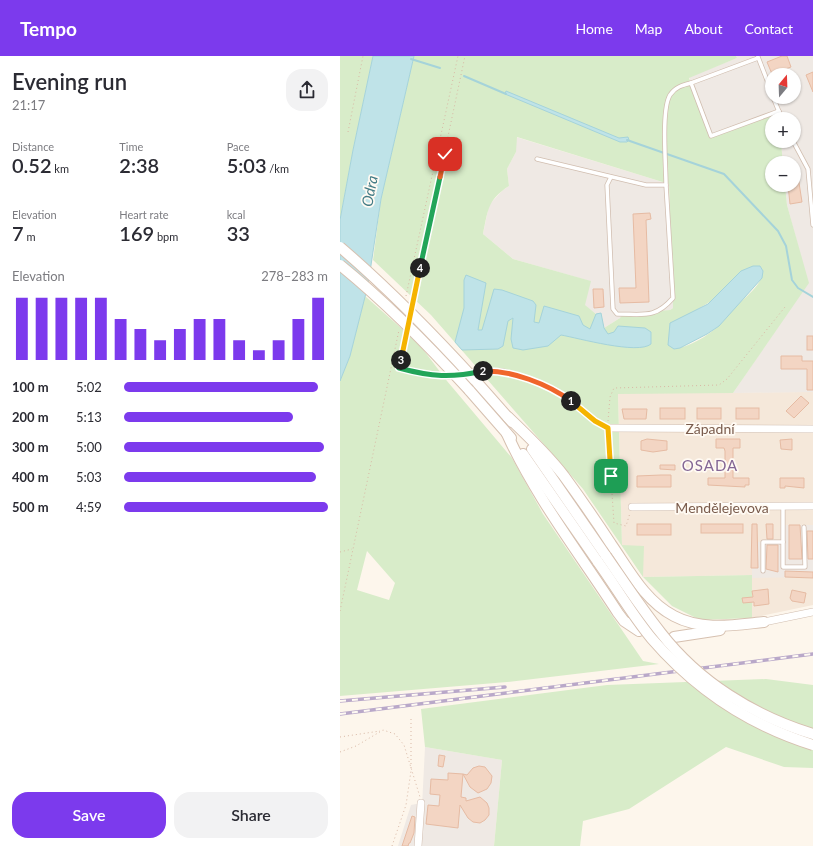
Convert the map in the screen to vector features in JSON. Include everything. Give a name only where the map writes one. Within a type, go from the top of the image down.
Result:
[{"type":"main road","points":[[340,247],[375,277],[424,324],[562,474],[650,599],[663,610],[675,617],[702,625],[723,626],[764,622]]},
{"type":"main road","points":[[340,265],[372,291],[419,335],[469,390],[507,434],[602,559],[661,633],[695,670],[715,686],[756,711],[775,720],[813,734]]},
{"type":"main road","points":[[508,416],[543,464],[651,638],[686,674],[706,691],[751,720],[770,729],[813,745]]},
{"type":"main road","points":[[507,434],[516,454],[535,487],[577,553],[624,621],[639,631]]},
{"type":"main road","points":[[674,637],[764,622]]},
{"type":"street","name":"Západní","points":[[608,428],[813,429]]},
{"type":"street","name":"Mendělejevova","points":[[632,507],[813,506]]},
{"type":"street","points":[[764,622],[813,612]]},
{"type":"street","points":[[418,846],[421,803]]},
{"type":"lane","points":[[611,177],[607,185],[613,309],[617,314],[655,313],[673,298],[666,185],[666,110],[670,95],[677,87],[758,57],[765,75]]},
{"type":"lane","points":[[691,82],[711,136],[779,111],[776,104]]},
{"type":"lane","points":[[797,148],[808,169],[813,225]]},
{"type":"lane","points":[[537,159],[646,185],[666,185]]},
{"type":"lane","points":[[399,368],[421,374],[449,377],[484,370],[504,371],[527,379]]},
{"type":"lane","points":[[783,506],[783,567],[805,567],[804,527]]},
{"type":"lane","points":[[762,571],[763,542],[783,542]]},
{"type":"path","points":[[348,132],[363,56]]},
{"type":"path","points":[[412,308],[465,56]]},
{"type":"path","points":[[632,507],[626,526],[614,523],[608,428],[610,398],[614,388],[719,385],[728,379],[785,307]]},
{"type":"path","points":[[399,368],[407,331]]},
{"type":"path","points":[[527,379],[560,393],[595,421],[608,428]]},
{"type":"path","points":[[340,552],[352,549],[340,611]]},
{"type":"path","points":[[392,846],[406,805],[411,769],[411,719]]},
{"type":"path","points":[[340,752],[356,746],[383,730]]},
{"type":"path","points":[[340,737],[383,730],[395,734],[404,745],[421,803]]},
{"type":"shaded area","points":[[736,56],[813,56],[813,392],[733,393],[808,283],[787,205],[786,192],[801,192],[801,156],[782,156],[782,148],[801,148],[801,112],[765,112],[765,117],[711,136],[689,77],[737,58]]},
{"type":"shaded area","points":[[516,137],[669,184],[673,308],[670,310],[620,318],[604,328],[596,314],[584,305],[590,281],[513,259],[483,234],[489,205],[509,186],[507,169],[516,152]]},
{"type":"shaded area","points":[[813,392],[813,605],[752,618],[752,575],[643,577],[622,545],[618,393]]},
{"type":"shaded area","points":[[781,525],[813,525],[813,577],[752,578],[752,542],[780,542]]},
{"type":"shaded area","points":[[425,747],[502,760],[494,846],[420,846]]},
{"type":"shaded area","points":[[421,803],[418,846],[398,846],[411,805]]},
{"type":"green space","points":[[340,56],[373,56],[340,220]]},
{"type":"green space","points":[[414,56],[736,56],[737,58],[689,78],[711,136],[765,117],[765,148],[782,148],[782,156],[765,156],[765,192],[786,192],[787,205],[809,283],[733,393],[618,394],[622,545],[644,546],[643,577],[583,489],[431,315],[373,260],[381,199]],"holes":[[[517,137],[669,184],[673,308],[670,310],[623,314],[620,318],[604,328],[601,313],[596,314],[585,305],[591,281],[513,259],[483,234],[492,201],[509,186],[507,169],[516,152]],[[760,266],[763,271],[762,277],[756,287],[709,334],[686,346],[674,349],[698,309],[713,300],[732,280]]]},
{"type":"green space","points":[[365,296],[419,344],[447,381],[512,458],[543,514],[643,661],[659,664],[507,682],[340,696],[340,381],[350,356]],"holes":[[[367,551],[395,583],[389,600],[357,590]]]},
{"type":"green space","points":[[752,575],[752,618],[700,620],[672,606],[643,577]]},
{"type":"green space","points":[[766,679],[813,685],[813,768],[784,767],[726,747],[629,809],[583,821],[580,846],[494,846],[502,760],[425,747],[421,709],[607,685]]},
{"type":"water","name":"Odra","points":[[373,56],[414,56],[381,199],[368,285],[350,356],[340,381],[340,220]]},
{"type":"water","points":[[506,91],[619,138],[628,137],[629,140],[627,142],[620,142],[505,94]]},
{"type":"water","points":[[753,266],[760,266],[763,271],[762,278],[719,326],[680,348],[674,349],[668,345],[670,323],[708,304],[741,271]]},
{"type":"water","points":[[466,275],[486,283],[478,330],[482,330],[494,289],[502,290],[533,301],[536,305],[534,322],[539,323],[544,306],[579,316],[583,325],[590,329],[596,314],[601,313],[604,328],[608,334],[614,332],[618,326],[645,328],[651,332],[651,344],[644,347],[634,348],[621,347],[561,335],[548,346],[523,350],[513,348],[511,339],[513,318],[508,321],[503,346],[498,349],[462,350],[455,342],[464,308],[464,280]]},
{"type":"building","points":[[782,56],[787,56],[791,67],[770,68],[767,62]]},
{"type":"building","points":[[813,72],[813,92],[806,75]]},
{"type":"building","points":[[789,192],[800,192],[802,202],[790,204]]},
{"type":"building","points":[[650,213],[651,219],[646,220],[649,302],[620,303],[619,288],[636,288],[633,214]]},
{"type":"building","points":[[593,289],[603,289],[604,307],[594,308]]},
{"type":"building","points":[[807,336],[813,336],[813,350],[807,350]]},
{"type":"building","points":[[781,356],[802,356],[802,361],[813,361],[813,390],[807,390],[807,369],[781,369]]},
{"type":"building","points":[[801,396],[809,403],[794,418],[786,411]]},
{"type":"building","points":[[660,408],[685,408],[685,419],[660,419]]},
{"type":"building","points":[[697,408],[721,408],[721,419],[697,419]]},
{"type":"building","points":[[736,408],[759,408],[759,419],[736,419]]},
{"type":"building","points":[[622,409],[647,409],[646,419],[624,419]]},
{"type":"building","points":[[647,439],[667,441],[667,450],[653,452],[641,450],[641,441]]},
{"type":"building","points":[[716,439],[740,439],[740,448],[733,448],[733,478],[749,478],[749,485],[745,485],[745,487],[708,485],[708,478],[725,478],[725,451],[724,448],[716,448]]},
{"type":"building","points":[[792,439],[792,450],[781,449],[780,440]]},
{"type":"building","points":[[660,465],[675,465],[675,470],[660,469]]},
{"type":"building","points":[[671,475],[671,487],[637,487],[637,476]]},
{"type":"building","points":[[780,478],[804,478],[804,488],[785,486],[785,488],[780,488]]},
{"type":"building","points":[[637,524],[671,524],[671,535],[637,535]]},
{"type":"building","points":[[701,524],[743,524],[743,533],[701,533]]},
{"type":"building","points":[[752,524],[757,524],[758,568],[751,568]]},
{"type":"building","points":[[766,524],[773,524],[773,539],[767,539]]},
{"type":"building","points":[[789,525],[800,525],[802,559],[789,559]]},
{"type":"building","points":[[807,531],[813,531],[813,559],[808,559]]},
{"type":"building","points":[[767,545],[778,545],[778,572],[766,569]]},
{"type":"building","points":[[785,571],[813,572],[813,578],[785,577]]},
{"type":"building","points":[[768,589],[769,604],[754,606],[754,602],[743,603],[742,598],[753,597],[752,591]]},
{"type":"building","points":[[792,590],[806,593],[804,603],[792,601],[790,598]]},
{"type":"building","points":[[439,755],[445,756],[443,767],[438,766]]},
{"type":"building","points":[[479,766],[485,767],[492,776],[491,783],[487,789],[478,793],[470,787],[463,774],[467,775],[473,768]]},
{"type":"building","points":[[448,773],[463,774],[461,797],[466,798],[466,801],[480,797],[487,803],[489,815],[485,820],[480,823],[473,822],[468,818],[460,805],[458,828],[426,824],[428,805],[439,806],[440,795],[430,794],[431,779],[448,780]]},
{"type":"building","points":[[412,816],[415,817],[414,833],[408,846],[402,846]]},
{"type":"waterway","points":[[411,59],[440,68]]},
{"type":"waterway","points":[[464,76],[506,94]]},
{"type":"waterway","points":[[627,140],[724,174],[778,231],[786,246],[792,280],[798,288],[813,297]]},
{"type":"railway","points":[[340,714],[813,654]]},
{"type":"railway","points":[[340,701],[505,687]]},
{"type":"district","name":"OSADA","points":[[710,465]]},
{"type":"route","points":[[445,154],[399,368],[421,374],[449,377],[484,370],[504,371],[560,393],[595,421],[608,428],[611,476]]}]
